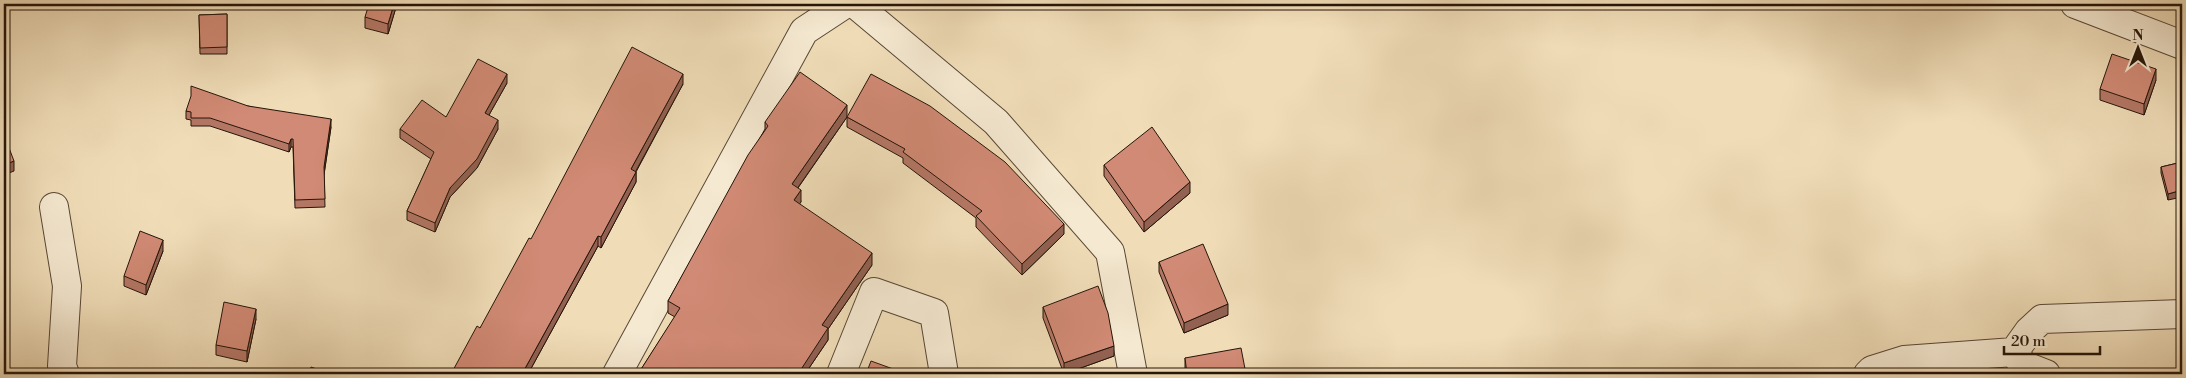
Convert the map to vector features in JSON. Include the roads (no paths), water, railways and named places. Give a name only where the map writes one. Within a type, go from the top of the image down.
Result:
[{"type":"street","points":[[617,374],[804,31],[844,4]]},
{"type":"street","points":[[855,4],[996,122],[1110,252],[1133,374]]},
{"type":"street","points":[[2075,4],[2182,45]]},
{"type":"street","points":[[54,207],[67,286],[62,366],[65,374]]},
{"type":"street","points":[[841,374],[874,292],[934,313],[944,374]]},
{"type":"street","points":[[2014,352],[2029,330],[2042,319],[2182,314]]},
{"type":"street","points":[[1868,374],[1872,370],[1904,360],[2014,352]]},
{"type":"street","points":[[2014,352],[2023,365],[2046,374]]}]
